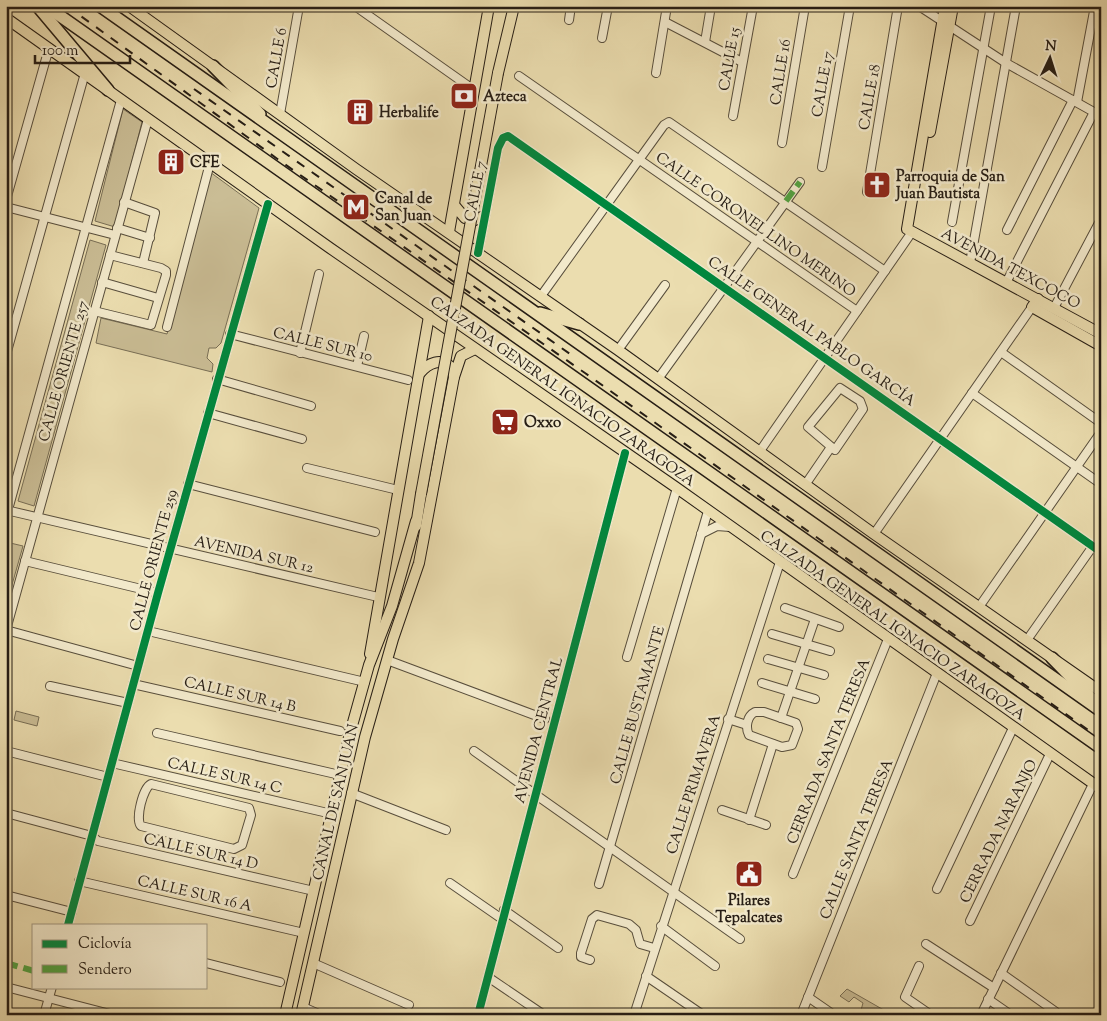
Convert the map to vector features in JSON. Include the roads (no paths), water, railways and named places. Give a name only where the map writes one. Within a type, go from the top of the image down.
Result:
[{"type":"highway","points":[[38,6],[108,90]]},
{"type":"highway","name":"CALZADA GENERAL IGNACIO ZARAGOZA","points":[[46,6],[1101,748]]},
{"type":"highway","points":[[100,6],[1101,711]]},
{"type":"highway","points":[[213,66],[269,125]]},
{"type":"highway","points":[[532,311],[579,324]]},
{"type":"highway","points":[[1052,658],[1101,707]]},
{"type":"main road","points":[[129,6],[356,169],[618,350],[874,534],[1101,692]]},
{"type":"main road","name":"CALLE 7","points":[[449,232],[489,6]]},
{"type":"main road","points":[[506,32],[507,6]]},
{"type":"main road","points":[[506,32],[514,6]]},
{"type":"main road","points":[[945,6],[946,23]]},
{"type":"main road","points":[[909,230],[946,23],[953,6]]},
{"type":"main road","name":"CALZADA GENERAL IGNACIO ZARAGOZA","points":[[6,18],[475,349],[678,488],[730,527],[1097,787]]},
{"type":"main road","name":"CANAL DE SAN JUAN","points":[[406,599],[416,521],[506,32]]},
{"type":"main road","points":[[454,205],[465,218],[474,220],[484,216]]},
{"type":"main road","name":"AVENIDA TEXCOCO","points":[[909,230],[1007,281],[1035,303],[1062,318],[1101,346]]},
{"type":"main road","name":"AVENIDA TEXCOCO","points":[[1035,303],[1054,308],[1062,318],[1101,334]]},
{"type":"main road","name":"CANAL DE SAN JUAN","points":[[369,665],[370,640],[429,316]]},
{"type":"main road","name":"CANAL DE SAN JUAN","points":[[302,1011],[351,794],[386,660],[419,563],[454,378],[461,356],[475,349]]},
{"type":"main road","points":[[420,373],[430,364],[442,362],[452,368],[454,378]]},
{"type":"main road","name":"CANAL DE SAN JUAN","points":[[285,1015],[304,933],[309,890],[332,814],[340,775],[369,665],[392,606],[416,521]]},
{"type":"street","name":"CALLE 6","points":[[280,114],[299,6]]},
{"type":"street","points":[[355,6],[474,90]]},
{"type":"street","points":[[569,20],[571,6]]},
{"type":"street","points":[[602,38],[608,6]]},
{"type":"street","points":[[656,73],[667,6]]},
{"type":"street","points":[[704,42],[711,6]]},
{"type":"street","name":"CALLE 15","points":[[733,116],[752,6]]},
{"type":"street","name":"CALLE 16","points":[[782,143],[805,6]]},
{"type":"street","name":"CALLE 17","points":[[822,167],[850,6]]},
{"type":"street","name":"CALLE 18","points":[[867,192],[898,6]]},
{"type":"street","points":[[919,6],[1006,63],[1097,114],[1007,281]]},
{"type":"street","points":[[952,222],[991,6]]},
{"type":"street","points":[[970,263],[1016,6]]},
{"type":"street","points":[[1007,230],[1075,101],[1095,6]]},
{"type":"street","points":[[665,22],[742,62]]},
{"type":"street","points":[[6,200],[49,48]]},
{"type":"street","points":[[6,354],[85,74]]},
{"type":"street","name":"CALLE CORONEL LINO MERINO","points":[[518,76],[857,311]]},
{"type":"street","name":"CALLE ORIENTE 257","points":[[7,512],[88,228],[121,100]]},
{"type":"street","name":"CALLE ORIENTE 257","points":[[6,630],[148,119]]},
{"type":"street","points":[[540,296],[638,160],[664,125],[669,122],[885,271]]},
{"type":"street","name":"CALLE GENERAL PABLO GARCÍA","points":[[505,136],[511,137],[1101,552]]},
{"type":"street","name":"CALLE 7","points":[[478,253],[498,148],[505,136]]},
{"type":"street","points":[[167,327],[210,163]]},
{"type":"street","points":[[658,379],[800,182]]},
{"type":"street","points":[[124,202],[155,213],[143,263]]},
{"type":"street","name":"CALLE ORIENTE 259","points":[[68,924],[217,379],[268,204]]},
{"type":"street","points":[[6,207],[88,228],[150,238]]},
{"type":"street","points":[[1054,308],[1101,219]]},
{"type":"street","points":[[760,452],[902,247],[909,230]]},
{"type":"street","points":[[94,311],[151,325],[166,271],[110,255]]},
{"type":"street","points":[[300,353],[319,274]]},
{"type":"street","points":[[102,282],[158,298]]},
{"type":"street","points":[[618,350],[665,285]]},
{"type":"street","points":[[874,534],[1035,303]]},
{"type":"street","name":"CALLE SUR 10","points":[[230,334],[408,380]]},
{"type":"street","points":[[357,366],[364,336]]},
{"type":"street","points":[[1001,352],[1101,422]]},
{"type":"street","points":[[217,379],[311,406]]},
{"type":"street","points":[[842,388],[860,401],[863,408],[837,448],[831,447],[808,427],[836,390],[842,388]]},
{"type":"street","points":[[972,393],[1101,484]]},
{"type":"street","points":[[208,413],[302,439]]},
{"type":"street","points":[[979,607],[1101,432]]},
{"type":"street","points":[[805,485],[831,447]]},
{"type":"street","name":"AVENIDA CENTRAL","points":[[478,1015],[625,453]]},
{"type":"street","points":[[307,468],[398,490]]},
{"type":"street","points":[[188,484],[375,532]]},
{"type":"street","points":[[627,657],[678,488]]},
{"type":"street","name":"CALLE BUSTAMANTE","points":[[599,884],[708,511]]},
{"type":"street","name":"AVENIDA SUR 12","points":[[7,512],[38,517],[170,550],[378,598]]},
{"type":"street","points":[[701,534],[718,526],[730,527]]},
{"type":"street","points":[[1027,640],[1093,546]]},
{"type":"street","points":[[25,561],[158,593]]},
{"type":"street","name":"CALLE PRIMAVERA","points":[[634,1015],[661,926],[780,562]]},
{"type":"street","points":[[785,608],[839,627]]},
{"type":"street","points":[[781,718],[815,619]]},
{"type":"street","points":[[6,630],[138,666]]},
{"type":"street","points":[[148,631],[365,682]]},
{"type":"street","points":[[772,634],[830,651]]},
{"type":"street","name":"CERRADA SANTA TERESA","points":[[793,874],[888,639]]},
{"type":"street","points":[[768,658],[824,675]]},
{"type":"street","points":[[386,660],[545,719]]},
{"type":"street","name":"CALLE SANTA TERESA","points":[[800,1015],[937,674]]},
{"type":"street","points":[[762,683],[816,699]]},
{"type":"street","name":"CALLE SUR 14 B","points":[[133,684],[340,731]]},
{"type":"street","points":[[50,686],[128,703]]},
{"type":"street","points":[[755,712],[796,723],[798,728],[792,744],[788,747],[752,738],[748,732],[747,725],[751,715],[755,712]]},
{"type":"street","points":[[728,720],[747,725]]},
{"type":"street","points":[[937,889],[1013,728]]},
{"type":"street","points":[[157,733],[340,775]]},
{"type":"street","points":[[749,820],[773,744]]},
{"type":"street","points":[[6,751],[108,777]]},
{"type":"street","points":[[474,751],[740,939]]},
{"type":"street","name":"CERRADA NARANJO","points":[[970,921],[1050,754]]},
{"type":"street","name":"CALLE SUR 14 C","points":[[112,763],[332,814]]},
{"type":"street","points":[[149,785],[209,797],[250,810],[251,815],[242,845],[239,848],[234,849],[139,824],[146,788],[149,785]]},
{"type":"street","points":[[209,797],[213,786]]},
{"type":"street","points":[[981,1015],[1097,787]]},
{"type":"street","points":[[351,794],[446,830]]},
{"type":"street","points":[[722,810],[766,825]]},
{"type":"street","name":"CALLE SUR 14 D","points":[[6,813],[92,836],[98,841],[309,890]]},
{"type":"street","name":"CALLE SUR 16 A","points":[[79,881],[304,933]]},
{"type":"street","points":[[450,884],[502,919]]},
{"type":"street","points":[[6,895],[72,912]]},
{"type":"street","points":[[504,910],[558,948]]},
{"type":"street","points":[[590,960],[582,957],[581,953],[592,919],[597,915],[629,924],[636,930],[640,944],[654,948]]},
{"type":"street","points":[[661,926],[715,966]]},
{"type":"street","points":[[926,944],[994,988]]},
{"type":"street","points":[[208,964],[280,982]]},
{"type":"street","points":[[313,964],[409,1005]]},
{"type":"street","points":[[919,966],[905,997],[931,1015]]},
{"type":"street","points":[[1001,973],[1056,1012]]},
{"type":"street","points":[[646,976],[703,1015]]},
{"type":"street","points":[[488,977],[544,1015]]},
{"type":"street","points":[[6,987],[114,1015]]},
{"type":"street","points":[[44,1015],[52,988]]},
{"type":"street","points":[[808,997],[834,1015]]},
{"type":"street","points":[[988,999],[1011,1015]]},
{"type":"street","points":[[302,1011],[321,1015]]},
{"type":"railway","points":[[67,6],[283,163],[585,373],[1101,739]]},
{"type":"railway","points":[[194,89],[570,354]]},
{"type":"place","name":"Azteca","points":[[464,96]]},
{"type":"place","name":"Herbalife","points":[[360,112]]},
{"type":"place","name":"CFE","points":[[171,162]]},
{"type":"place","name":"Parroquia de San Juan Bautista","points":[[877,185]]},
{"type":"place","name":"Canal de San Juan","points":[[356,207]]},
{"type":"place","name":"Oxxo","points":[[505,422]]},
{"type":"place","name":"Pilares Tepalcates","points":[[749,874]]}]
